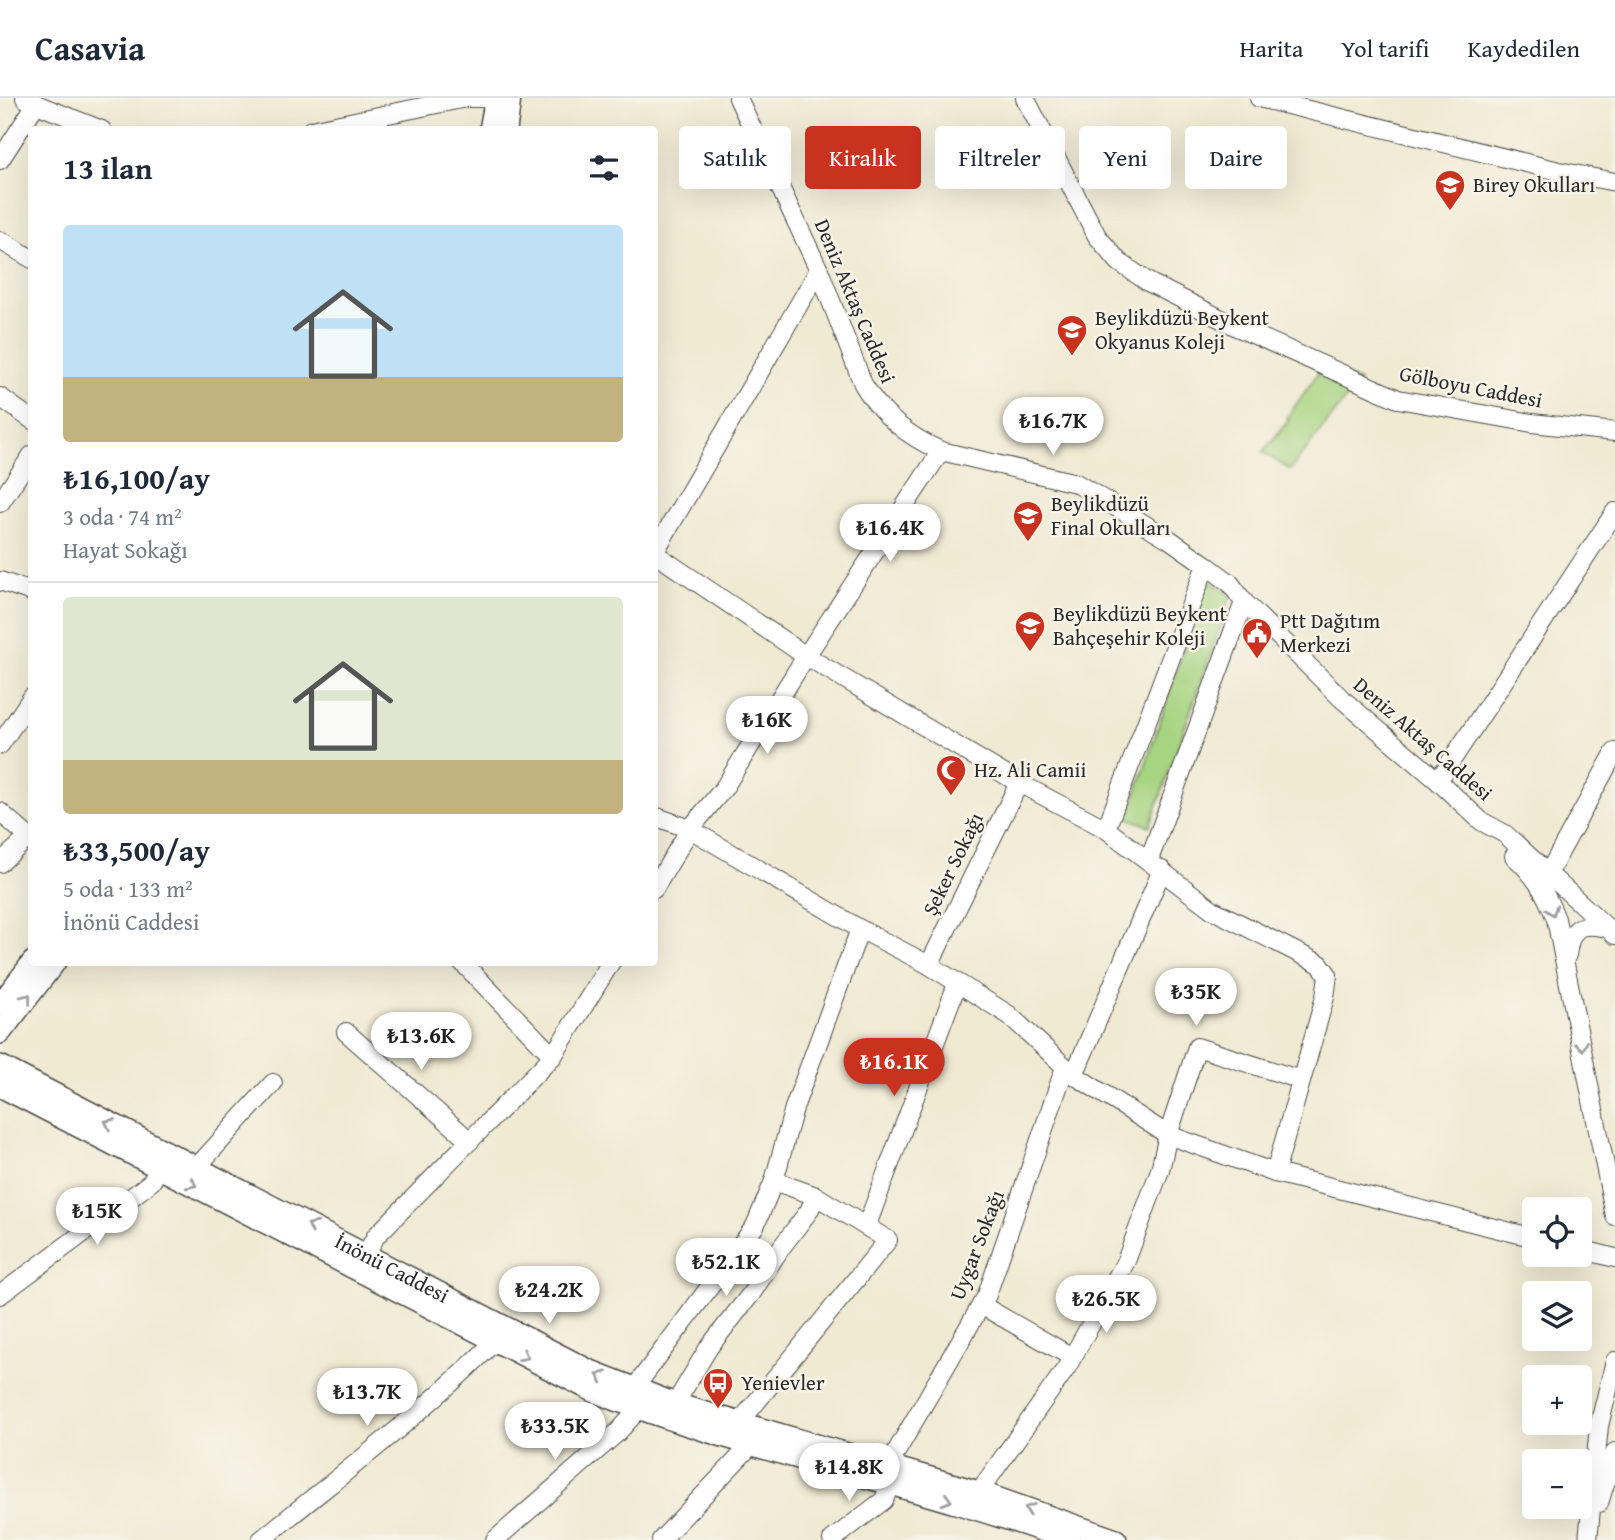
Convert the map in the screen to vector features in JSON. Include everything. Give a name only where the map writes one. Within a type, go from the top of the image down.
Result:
[{"type":"main road","points":[[491,126],[496,98]]},
{"type":"main road","points":[[507,126],[511,98]]},
{"type":"main road","points":[[0,1005],[30,966]]},
{"type":"main road","points":[[0,1033],[52,966]]},
{"type":"main road","name":"İnönü Caddesi","points":[[0,1066],[196,1168],[361,1261]]},
{"type":"main road","points":[[0,1086],[160,1168],[361,1261],[500,1334],[593,1391],[675,1405],[742,1435]]},
{"type":"main road","points":[[636,1399],[742,1435],[977,1500],[1064,1533],[1116,1540]]},
{"type":"street","points":[[330,126],[466,98],[511,98]]},
{"type":"street","name":"Deniz Aktaş Caddesi","points":[[738,98],[819,270],[863,384],[872,400],[909,434],[942,452],[1076,483],[1169,539],[1206,565],[1230,583],[1244,602],[1342,699],[1438,781],[1480,821],[1505,834],[1611,931]]},
{"type":"street","name":"Gölboyu Caddesi","points":[[1025,98],[1097,236],[1119,262],[1148,282],[1237,327],[1398,399],[1532,423],[1615,432]]},
{"type":"street","points":[[1259,98],[1559,171],[1615,182]]},
{"type":"street","points":[[0,160],[30,101],[92,126]]},
{"type":"street","points":[[0,240],[28,257]]},
{"type":"street","points":[[658,548],[819,270]]},
{"type":"street","points":[[0,397],[28,417]]},
{"type":"street","points":[[658,882],[690,829],[724,788],[806,656],[942,452]]},
{"type":"street","points":[[0,503],[28,461]]},
{"type":"street","points":[[1438,781],[1615,512]]},
{"type":"street","points":[[658,555],[806,656],[1019,783],[1106,829],[1213,910],[1320,964],[1328,975],[1325,997],[1275,1173]]},
{"type":"street","points":[[1106,829],[1206,565]]},
{"type":"street","points":[[0,581],[28,591]]},
{"type":"street","name":"Uygar Sokağı","points":[[832,1540],[884,1500],[889,1475],[987,1295],[1069,1071],[1156,865],[1244,602]]},
{"type":"street","points":[[0,745],[28,703]]},
{"type":"street","points":[[1549,872],[1615,752]]},
{"type":"street","name":"Şeker Sokağı","points":[[929,965],[1019,783]]},
{"type":"street","points":[[0,812],[28,837]]},
{"type":"street","points":[[658,817],[690,829],[860,929],[929,965],[1009,1015],[1069,1071],[1168,1135],[1275,1173],[1522,1235]]},
{"type":"street","points":[[1480,821],[1497,842],[1529,869],[1541,886],[1556,919],[1615,1216]]},
{"type":"street","points":[[0,863],[28,841]]},
{"type":"street","points":[[1569,979],[1566,960],[1568,943],[1573,932],[1586,925],[1611,931]]},
{"type":"street","points":[[495,1540],[618,1432],[636,1399],[755,1226],[774,1181],[794,1108],[860,929]]},
{"type":"street","points":[[466,966],[553,1056]]},
{"type":"street","points":[[361,1261],[376,1236],[553,1056],[565,1041],[609,966]]},
{"type":"street","points":[[867,1225],[957,984]]},
{"type":"street","points":[[346,1032],[470,1141]]},
{"type":"street","points":[[977,1500],[1072,1357],[1126,1261],[1160,1170],[1168,1135],[1197,1047],[1301,1080]]},
{"type":"street","points":[[196,1168],[273,1083]]},
{"type":"street","points":[[0,1295],[151,1182],[160,1168]]},
{"type":"street","points":[[661,1540],[888,1240],[816,1196],[774,1181]]},
{"type":"street","points":[[675,1405],[709,1347],[751,1294],[809,1211],[816,1196]]},
{"type":"street","points":[[1592,1252],[1615,1258]]},
{"type":"street","points":[[981,1306],[1072,1357]]},
{"type":"street","points":[[261,1540],[476,1360],[500,1334]]},
{"type":"street","points":[[1588,1540],[1599,1426],[1615,1361]]},
{"type":"street","points":[[1588,1540],[1615,1452]]},
{"type":"green space","points":[[1323,366],[1359,382],[1290,470],[1263,452],[1289,420],[1287,418]]},
{"type":"green space","points":[[1207,579],[1231,596],[1150,826],[1128,818]]},
{"type":"place","name":"Birey Okulları","points":[[1450,212]]},
{"type":"place","name":"Beylikdüzü Beykent Okyanus Koleji","points":[[1072,357]]},
{"type":"place","name":"Beylikdüzü Final Okulları","points":[[1028,543]]},
{"type":"place","name":"Beylikdüzü Beykent Bahçeşehir Koleji","points":[[1030,653]]},
{"type":"place","name":"Ptt Dağıtım Merkezi","points":[[1257,660]]},
{"type":"place","name":"Hz. Ali Camii","points":[[951,797]]},
{"type":"place","name":"Yenievler","points":[[718,1410]]}]
